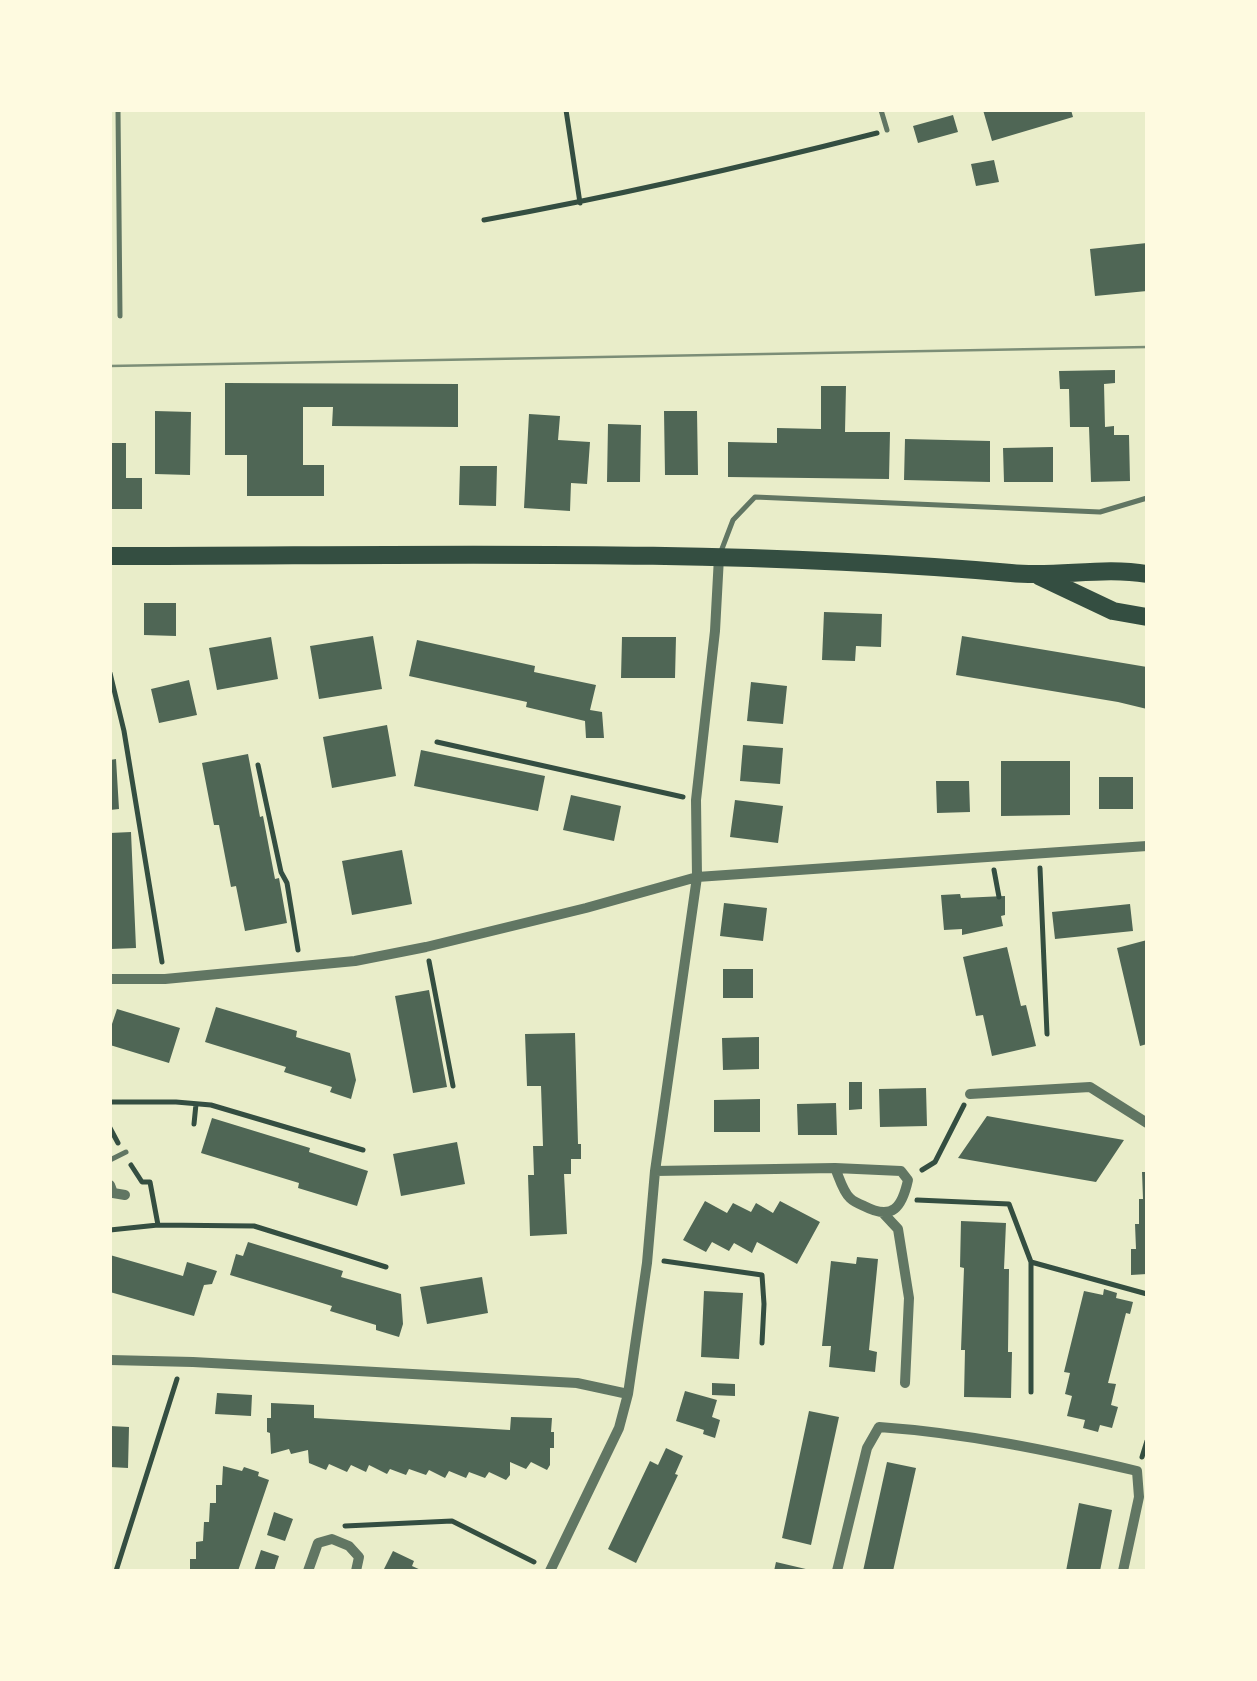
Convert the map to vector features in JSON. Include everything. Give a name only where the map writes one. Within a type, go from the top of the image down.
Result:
[{"type":"main road","points":[[110,556],[719,557],[911,565],[1038,576],[1121,569],[1147,574]]},
{"type":"main road","points":[[1038,576],[1113,611],[1147,618]]},
{"type":"street","points":[[550,1570],[620,1428],[628,1394],[697,876],[696,800],[719,557]]},
{"type":"street","points":[[110,979],[166,979],[355,961],[586,908],[697,876],[1147,846]]},
{"type":"street","points":[[970,1094],[1090,1087],[1147,1123]]},
{"type":"street","points":[[835,1168],[849,1198],[884,1214],[898,1229],[909,1298],[905,1383]]},
{"type":"street","points":[[656,1171],[901,1171],[908,1180],[904,1200],[884,1214]]},
{"type":"street","points":[[110,1360],[577,1383],[628,1394]]},
{"type":"street","points":[[837,1571],[867,1448],[880,1427],[935,1430],[1137,1471],[1139,1497],[1123,1571]]},
{"type":"street","points":[[308,1571],[318,1543],[332,1539],[349,1546],[359,1557],[356,1571]]},
{"type":"lane","points":[[118,110],[120,316]]},
{"type":"lane","points":[[881,110],[887,130]]},
{"type":"lane","points":[[719,557],[734,520],[755,497],[1100,512],[1147,498]]},
{"type":"lane","points":[[110,1160],[125,1153]]},
{"type":"path","points":[[566,110],[580,203]]},
{"type":"path","points":[[484,220],[580,203],[887,130]]},
{"type":"path","points":[[110,672],[124,731],[166,979]]},
{"type":"path","points":[[437,742],[696,800]]},
{"type":"path","points":[[258,765],[281,872],[287,882],[302,968]]},
{"type":"path","points":[[1039,854],[1047,1034]]},
{"type":"path","points":[[431,970],[453,1086]]},
{"type":"path","points":[[908,1180],[935,1162],[970,1094]]},
{"type":"path","points":[[110,1102],[212,1106],[363,1150]]},
{"type":"path","points":[[194,1124],[196,1104]]},
{"type":"path","points":[[110,1128],[142,1182],[150,1182],[158,1226]]},
{"type":"path","points":[[904,1200],[1009,1204],[1032,1262],[1032,1392]]},
{"type":"path","points":[[110,1230],[254,1226],[386,1266]]},
{"type":"path","points":[[646,1258],[762,1274],[762,1344]]},
{"type":"path","points":[[1032,1262],[1147,1294]]},
{"type":"path","points":[[116,1571],[183,1362]]},
{"type":"path","points":[[332,1539],[333,1526],[452,1521],[550,1570]]},
{"type":"building","points":[[983,110],[1071,110],[1073,117],[992,141]]},
{"type":"building","points":[[953,115],[958,132],[918,143],[913,126]]},
{"type":"building","points":[[994,160],[999,182],[976,186],[971,164]]},
{"type":"building","points":[[1147,243],[1147,291],[1095,296],[1090,249]]},
{"type":"building","points":[[1115,370],[1115,383],[1104,384],[1105,427],[1114,426],[1114,435],[1129,435],[1130,481],[1091,482],[1089,427],[1070,427],[1069,389],[1060,389],[1059,371]]},
{"type":"building","points":[[225,383],[458,384],[458,427],[332,426],[333,407],[303,407],[303,465],[324,465],[324,496],[247,496],[247,455],[225,455]]},
{"type":"building","points":[[821,386],[846,386],[845,432],[890,432],[889,479],[728,477],[728,442],[777,443],[777,428],[821,429]]},
{"type":"building","points":[[155,411],[191,412],[190,475],[155,474]]},
{"type":"building","points":[[664,411],[697,411],[698,475],[665,475]]},
{"type":"building","points":[[529,414],[560,416],[558,440],[590,442],[587,484],[571,483],[570,511],[524,508]]},
{"type":"building","points":[[608,424],[641,425],[640,482],[607,482]]},
{"type":"building","points":[[905,439],[990,441],[990,482],[904,480]]},
{"type":"building","points":[[110,443],[126,443],[126,478],[142,478],[142,509],[111,509]]},
{"type":"building","points":[[1053,447],[1053,482],[1004,482],[1003,448]]},
{"type":"building","points":[[460,466],[497,466],[496,506],[459,505]]},
{"type":"building","points":[[144,603],[176,603],[176,636],[144,635]]},
{"type":"building","points":[[824,612],[882,614],[881,647],[856,646],[855,661],[822,660]]},
{"type":"building","points":[[373,636],[382,689],[319,699],[310,646]]},
{"type":"building","points":[[962,636],[1147,667],[1147,709],[956,675]]},
{"type":"building","points":[[271,637],[278,679],[217,690],[209,648]]},
{"type":"building","points":[[622,637],[676,637],[675,678],[621,678]]},
{"type":"building","points":[[417,640],[535,666],[534,672],[596,685],[590,710],[602,712],[604,738],[586,738],[585,721],[526,707],[527,702],[409,676]]},
{"type":"building","points":[[189,680],[197,715],[159,723],[151,689]]},
{"type":"building","points":[[751,682],[787,686],[783,724],[747,721]]},
{"type":"building","points":[[387,725],[396,776],[332,788],[323,737]]},
{"type":"building","points":[[743,745],[783,748],[780,784],[740,781]]},
{"type":"building","points":[[421,750],[545,776],[538,811],[414,786]]},
{"type":"building","points":[[248,754],[287,923],[245,931],[236,886],[231,887],[219,825],[214,825],[202,763]]},
{"type":"building","points":[[116,759],[119,809],[110,810],[110,760]]},
{"type":"building","points":[[1001,761],[1070,761],[1070,815],[1001,816]]},
{"type":"building","points":[[1099,777],[1133,777],[1133,809],[1099,809]]},
{"type":"building","points":[[936,781],[969,781],[970,812],[937,813]]},
{"type":"building","points":[[571,795],[621,806],[614,841],[563,830]]},
{"type":"building","points":[[735,800],[783,806],[778,843],[730,837]]},
{"type":"building","points":[[131,832],[136,948],[110,949],[110,833]]},
{"type":"building","points":[[402,850],[412,904],[352,915],[342,861]]},
{"type":"building","points":[[960,894],[961,898],[1005,896],[1003,926],[962,935],[962,929],[944,930],[941,895]]},
{"type":"building","points":[[724,903],[767,908],[763,941],[720,936]]},
{"type":"building","points":[[1130,904],[1133,931],[1055,939],[1052,912]]},
{"type":"building","points":[[1147,940],[1147,1044],[1140,1046],[1117,948]]},
{"type":"building","points":[[1007,947],[1021,1006],[1026,1005],[1036,1046],[992,1056],[983,1015],[976,1016],[963,957]]},
{"type":"building","points":[[723,969],[753,969],[753,998],[723,998]]},
{"type":"building","points":[[429,990],[447,1087],[413,1093],[395,996]]},
{"type":"building","points":[[216,1007],[297,1031],[296,1037],[350,1053],[356,1080],[351,1099],[330,1092],[332,1087],[284,1072],[286,1067],[205,1042]]},
{"type":"building","points":[[117,1009],[180,1028],[169,1063],[110,1045]]},
{"type":"building","points":[[575,1033],[581,1159],[571,1159],[571,1174],[564,1174],[567,1234],[530,1236],[528,1175],[534,1175],[533,1146],[543,1146],[541,1086],[527,1086],[525,1034]]},
{"type":"building","points":[[759,1037],[759,1069],[723,1070],[722,1038]]},
{"type":"building","points":[[849,1082],[862,1082],[862,1109],[849,1110]]},
{"type":"building","points":[[926,1088],[927,1126],[880,1127],[879,1089]]},
{"type":"building","points":[[760,1099],[760,1132],[714,1132],[714,1100]]},
{"type":"building","points":[[836,1103],[837,1135],[798,1135],[797,1104]]},
{"type":"building","points":[[987,1116],[1124,1140],[1096,1182],[958,1158]]},
{"type":"building","points":[[212,1118],[310,1148],[309,1152],[368,1171],[357,1206],[298,1188],[299,1183],[201,1153]]},
{"type":"building","points":[[457,1142],[465,1184],[401,1196],[393,1154]]},
{"type":"building","points":[[1142,1172],[1147,1172],[1147,1274],[1131,1275],[1131,1249],[1136,1249],[1135,1224],[1139,1224],[1139,1199],[1143,1199]]},
{"type":"building","points":[[705,1201],[727,1213],[733,1203],[751,1212],[756,1203],[773,1213],[780,1201],[820,1222],[797,1264],[757,1242],[752,1253],[734,1243],[729,1251],[712,1242],[706,1252],[683,1240]]},
{"type":"building","points":[[961,1221],[1006,1223],[1004,1269],[1009,1269],[1011,1398],[964,1397]]},
{"type":"building","points":[[248,1242],[343,1271],[341,1277],[401,1294],[403,1324],[399,1337],[376,1330],[376,1325],[330,1311],[332,1306],[230,1275],[236,1254],[243,1256]]},
{"type":"building","points":[[110,1255],[183,1276],[187,1262],[217,1271],[212,1284],[204,1285],[194,1316],[110,1292]]},
{"type":"building","points":[[857,1257],[878,1259],[869,1350],[877,1352],[875,1372],[829,1367],[831,1346],[822,1346],[831,1261],[856,1264]]},
{"type":"building","points":[[482,1277],[488,1313],[427,1324],[420,1287]]},
{"type":"building","points":[[1104,1289],[1117,1293],[1116,1298],[1133,1302],[1130,1314],[1126,1313],[1108,1383],[1116,1384],[1111,1405],[1118,1407],[1112,1428],[1100,1425],[1098,1432],[1083,1428],[1085,1420],[1067,1416],[1072,1396],[1065,1394],[1070,1373],[1064,1372],[1084,1291],[1103,1295]]},
{"type":"building","points":[[704,1291],[743,1293],[739,1359],[701,1357]]},
{"type":"building","points":[[712,1383],[735,1384],[735,1396],[712,1395]]},
{"type":"building","points":[[685,1391],[717,1400],[712,1417],[720,1420],[715,1438],[676,1421]]},
{"type":"building","points":[[217,1393],[252,1395],[251,1416],[215,1414]]},
{"type":"building","points":[[271,1403],[314,1405],[314,1418],[510,1430],[511,1417],[552,1418],[554,1448],[550,1448],[547,1470],[531,1462],[526,1469],[510,1462],[506,1480],[489,1472],[485,1478],[469,1472],[466,1478],[449,1471],[445,1478],[429,1470],[426,1475],[409,1469],[406,1475],[390,1469],[387,1474],[369,1465],[366,1472],[351,1465],[347,1472],[329,1464],[326,1470],[309,1463],[308,1450],[291,1454],[289,1449],[271,1454],[267,1418],[271,1418]]},
{"type":"building","points":[[809,1411],[839,1417],[811,1545],[782,1538]]},
{"type":"building","points":[[110,1426],[129,1427],[128,1468],[110,1467]]},
{"type":"building","points":[[666,1448],[683,1456],[675,1474],[678,1475],[636,1563],[608,1549],[650,1461],[658,1465]]},
{"type":"building","points":[[887,1462],[916,1468],[893,1571],[863,1571]]},
{"type":"building","points":[[223,1466],[242,1471],[244,1467],[269,1480],[238,1571],[190,1571],[190,1559],[196,1559],[196,1542],[203,1541],[204,1522],[209,1522],[210,1503],[216,1503],[216,1485],[222,1485]]},
{"type":"building","points":[[1079,1503],[1112,1510],[1100,1571],[1066,1571]]},
{"type":"building","points":[[274,1512],[293,1519],[285,1541],[267,1535]]},
{"type":"building","points":[[261,1550],[279,1556],[274,1571],[254,1571]]},
{"type":"building","points":[[393,1551],[414,1561],[412,1566],[423,1571],[383,1571]]},
{"type":"building","points":[[776,1562],[810,1570],[810,1571],[774,1571]]},
{"type":"tram line","points":[[110,366],[1147,347]]}]
